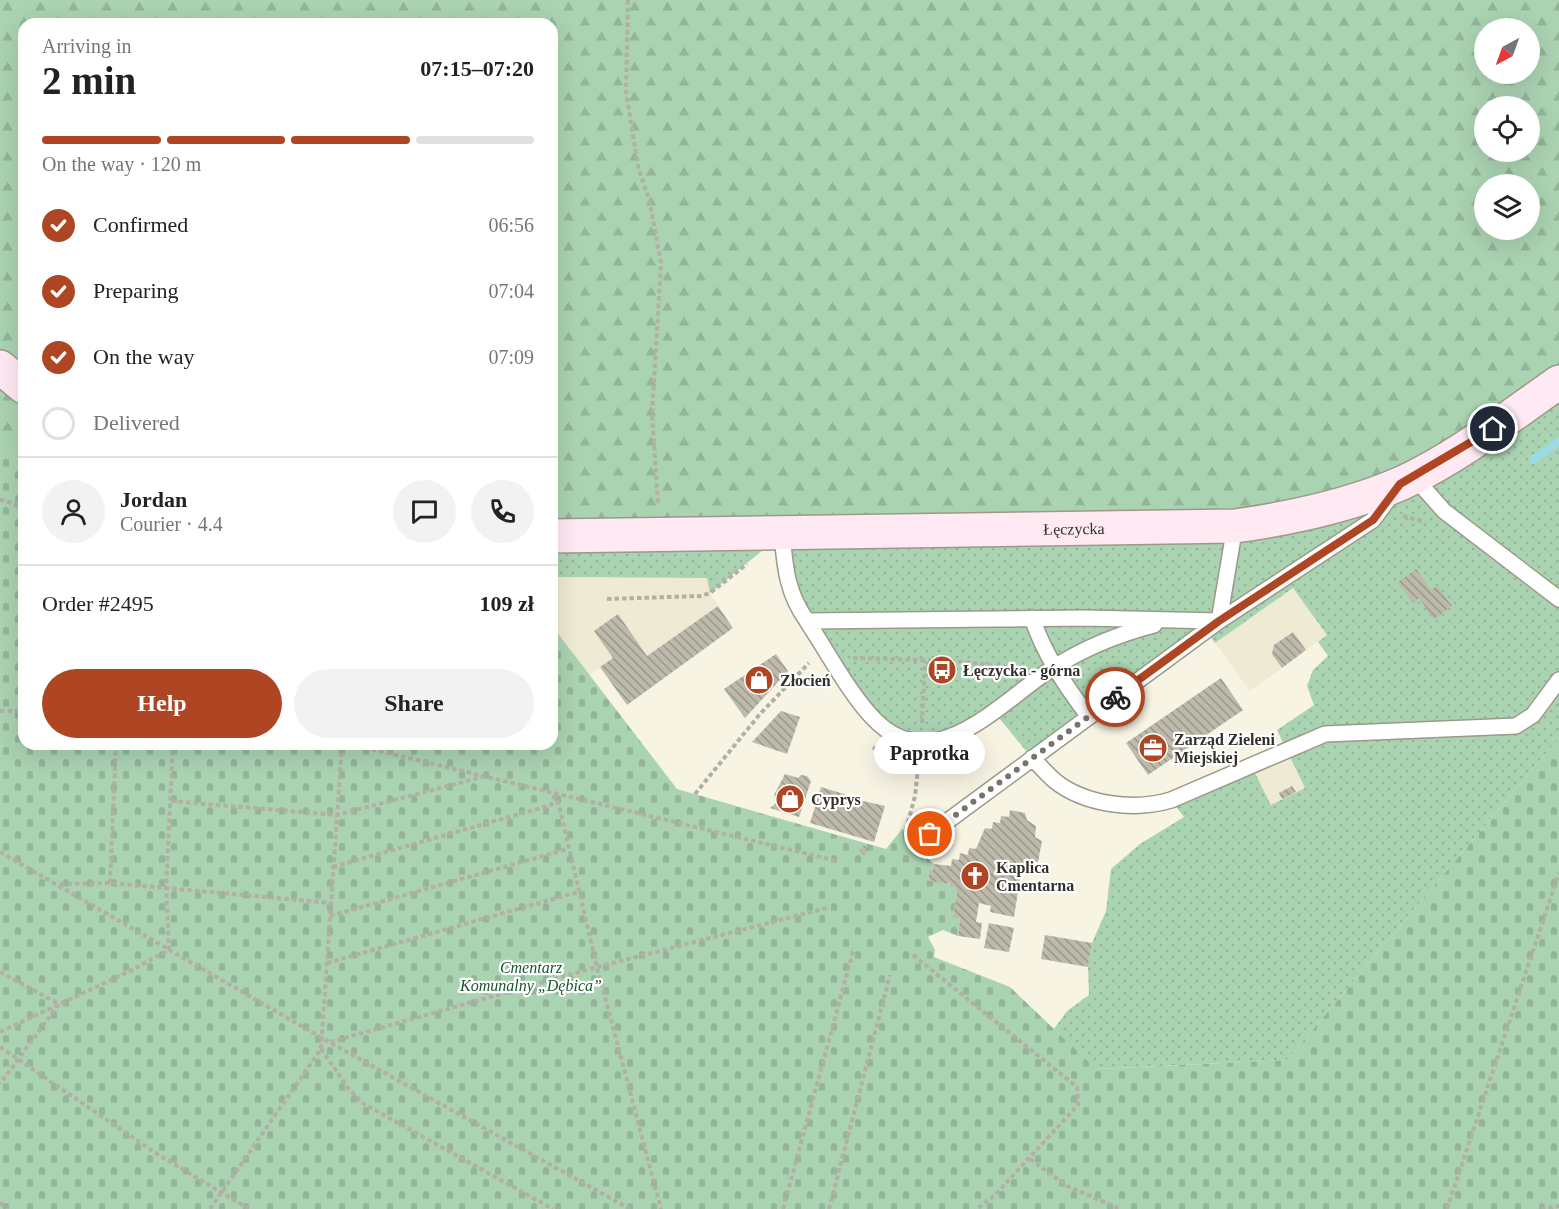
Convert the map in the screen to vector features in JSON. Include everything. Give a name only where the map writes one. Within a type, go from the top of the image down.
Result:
[{"type":"main road","points":[[0,367],[18,382]]},
{"type":"main road","name":"Łęczycka","points":[[558,536],[1235,526],[1287,519],[1326,509],[1407,480],[1493,429],[1559,382]]},
{"type":"lane","points":[[930,834],[1219,621],[1373,520],[1407,480],[1559,598]]},
{"type":"lane","points":[[1219,621],[1235,526]]},
{"type":"lane","points":[[782,534],[787,586],[807,621],[875,720],[893,733],[910,740],[936,741],[950,738],[994,712],[1053,668],[1099,643],[1172,621]]},
{"type":"lane","points":[[807,621],[1032,618],[1219,621]]},
{"type":"lane","points":[[1032,618],[1053,668],[1089,717]]},
{"type":"lane","points":[[1032,758],[1055,781],[1071,791],[1102,801],[1146,805],[1171,800],[1325,734],[1516,726],[1533,715],[1559,680]]},
{"type":"path","points":[[628,0],[627,102],[638,166],[650,203],[661,263],[652,414],[661,535]]},
{"type":"path","points":[[0,499],[18,506]]},
{"type":"path","points":[[607,599],[688,598],[710,592],[782,534]]},
{"type":"path","points":[[0,711],[18,711]]},
{"type":"path","points":[[110,883],[116,750]]},
{"type":"path","points":[[169,950],[166,888],[172,750]]},
{"type":"path","points":[[210,1209],[321,1049],[342,750]]},
{"type":"path","points":[[376,750],[837,861]]},
{"type":"path","points":[[171,801],[337,815],[486,775]]},
{"type":"path","points":[[333,867],[551,805],[556,794]]},
{"type":"path","points":[[556,794],[578,892],[661,1209]]},
{"type":"path","points":[[330,916],[568,849]]},
{"type":"path","points":[[0,852],[59,884],[323,1039],[630,1209]]},
{"type":"path","points":[[1447,1209],[1559,873]]},
{"type":"path","points":[[59,884],[110,883],[332,903]]},
{"type":"path","points":[[327,963],[578,892]]},
{"type":"path","points":[[329,1042],[597,967],[827,908]]},
{"type":"path","points":[[783,1209],[854,948]]},
{"type":"path","points":[[0,1032],[169,950]]},
{"type":"path","points":[[913,955],[1077,1087],[1078,1105],[1030,1159],[995,1195],[977,1209]]},
{"type":"path","points":[[0,972],[59,1005]]},
{"type":"path","points":[[829,1209],[890,975]]},
{"type":"path","points":[[0,1084],[59,1005]]},
{"type":"path","points":[[0,1047],[154,1152],[249,1209]]},
{"type":"path","points":[[321,1049],[348,1088],[364,1104],[553,1209]]},
{"type":"path","points":[[1030,1159],[1067,1186],[1120,1209]]},
{"type":"path","points":[[0,1203],[9,1209]]},
{"type":"path","points":[[1541,1209],[1559,1206]]},
{"type":"shaded area","points":[[558,577],[707,578],[710,593],[718,606],[647,656],[637,642],[589,675],[558,634]]},
{"type":"shaded area","points":[[1293,588],[1327,635],[1250,691],[1215,643]]},
{"type":"shaded area","points":[[1287,751],[1305,788],[1271,805],[1252,767]]},
{"type":"green space","points":[[0,0],[1559,0],[1559,366],[1509,402],[1404,467],[1334,494],[1280,507],[783,522],[558,524],[558,18],[18,18],[18,366],[0,351]]},
{"type":"green space","points":[[0,385],[18,400],[18,460],[0,447]]},
{"type":"green space","points":[[1559,395],[1559,738],[1287,1060],[1095,1069],[1054,1029],[1067,1011],[1089,995],[1088,967],[1092,943],[1106,911],[1111,869],[1140,844],[1184,817],[1171,800],[1252,767],[1271,805],[1305,788],[1277,730],[1314,705],[1307,686],[1313,670],[1328,656],[1318,642],[1327,635],[1293,588],[1215,643],[1206,631],[1032,758],[994,712],[936,741],[887,730],[807,621],[783,544],[1196,540]]},
{"type":"green space","name":"Cmentarz Komunalny „Dębica”","points":[[0,447],[18,460],[18,750],[558,750],[558,634],[677,789],[886,849],[902,829],[915,832],[925,827],[936,842],[928,848],[927,858],[934,864],[928,880],[952,884],[957,892],[953,916],[960,918],[958,936],[943,930],[928,937],[935,950],[934,957],[1010,987],[1096,1069],[1287,1060],[1559,738],[1559,1209],[0,1209]]},
{"type":"green space","points":[[768,546],[710,593],[707,578],[558,577],[558,547]]},
{"type":"building","points":[[1416,569],[1431,590],[1437,586],[1452,606],[1434,619],[1419,598],[1413,603],[1398,582]]},
{"type":"building","points":[[718,606],[733,628],[627,705],[600,667],[613,658],[594,631],[618,614],[647,656]]},
{"type":"building","points":[[1293,632],[1306,650],[1282,668],[1272,654],[1274,645]]},
{"type":"building","name":"Złocień","points":[[776,654],[788,671],[745,718],[724,689]]},
{"type":"building","points":[[929,665],[952,666],[951,676],[929,676]]},
{"type":"building","points":[[1221,678],[1243,710],[1148,775],[1126,743]]},
{"type":"building","name":"Złocień","points":[[781,711],[800,717],[787,754],[752,742]]},
{"type":"building","name":"Cyprys","points":[[785,774],[798,778],[801,775],[807,776],[811,781],[799,817],[770,808],[777,802],[774,795]]},
{"type":"building","points":[[1292,786],[1296,792],[1282,799],[1279,793]]},
{"type":"building","points":[[821,787],[847,795],[846,797],[885,806],[874,842],[810,823]]},
{"type":"building","name":"Kaplica Cmentarna","points":[[1010,810],[1025,813],[1027,820],[1036,826],[1035,837],[1042,841],[1038,862],[1031,861],[1030,867],[1022,866],[1014,917],[990,912],[991,906],[979,903],[976,922],[982,923],[980,939],[958,936],[960,918],[953,917],[957,892],[952,884],[928,881],[930,870],[932,871],[934,864],[951,866],[952,859],[959,860],[960,853],[968,855],[969,848],[976,849],[985,828],[992,829],[993,822],[1000,823],[1001,816],[1009,817]]},
{"type":"building","points":[[864,845],[869,850],[864,855],[859,850]]},
{"type":"building","points":[[989,923],[1014,928],[1009,952],[984,948]]},
{"type":"building","points":[[1045,935],[1092,943],[1088,967],[1041,959]]},
{"type":"waterway","points":[[1533,460],[1559,441]]},
{"type":"way so far","points":[[930,834],[1115,697]]},
{"type":"place","name":"Łęczycka - górna","points":[[942,670]]},
{"type":"place","name":"Złocień","points":[[759,680]]},
{"type":"place","name":"Zarząd Zieleni Miejskiej","points":[[1153,748]]},
{"type":"place","name":"Cyprys","points":[[790,799]]},
{"type":"place","name":"Paprotka","points":[[930,834]]},
{"type":"place","name":"Kaplica Cmentarna","points":[[975,876]]},
{"type":"route","points":[[1115,697],[1219,621],[1285,580],[1373,520],[1400,484],[1493,429]]}]
